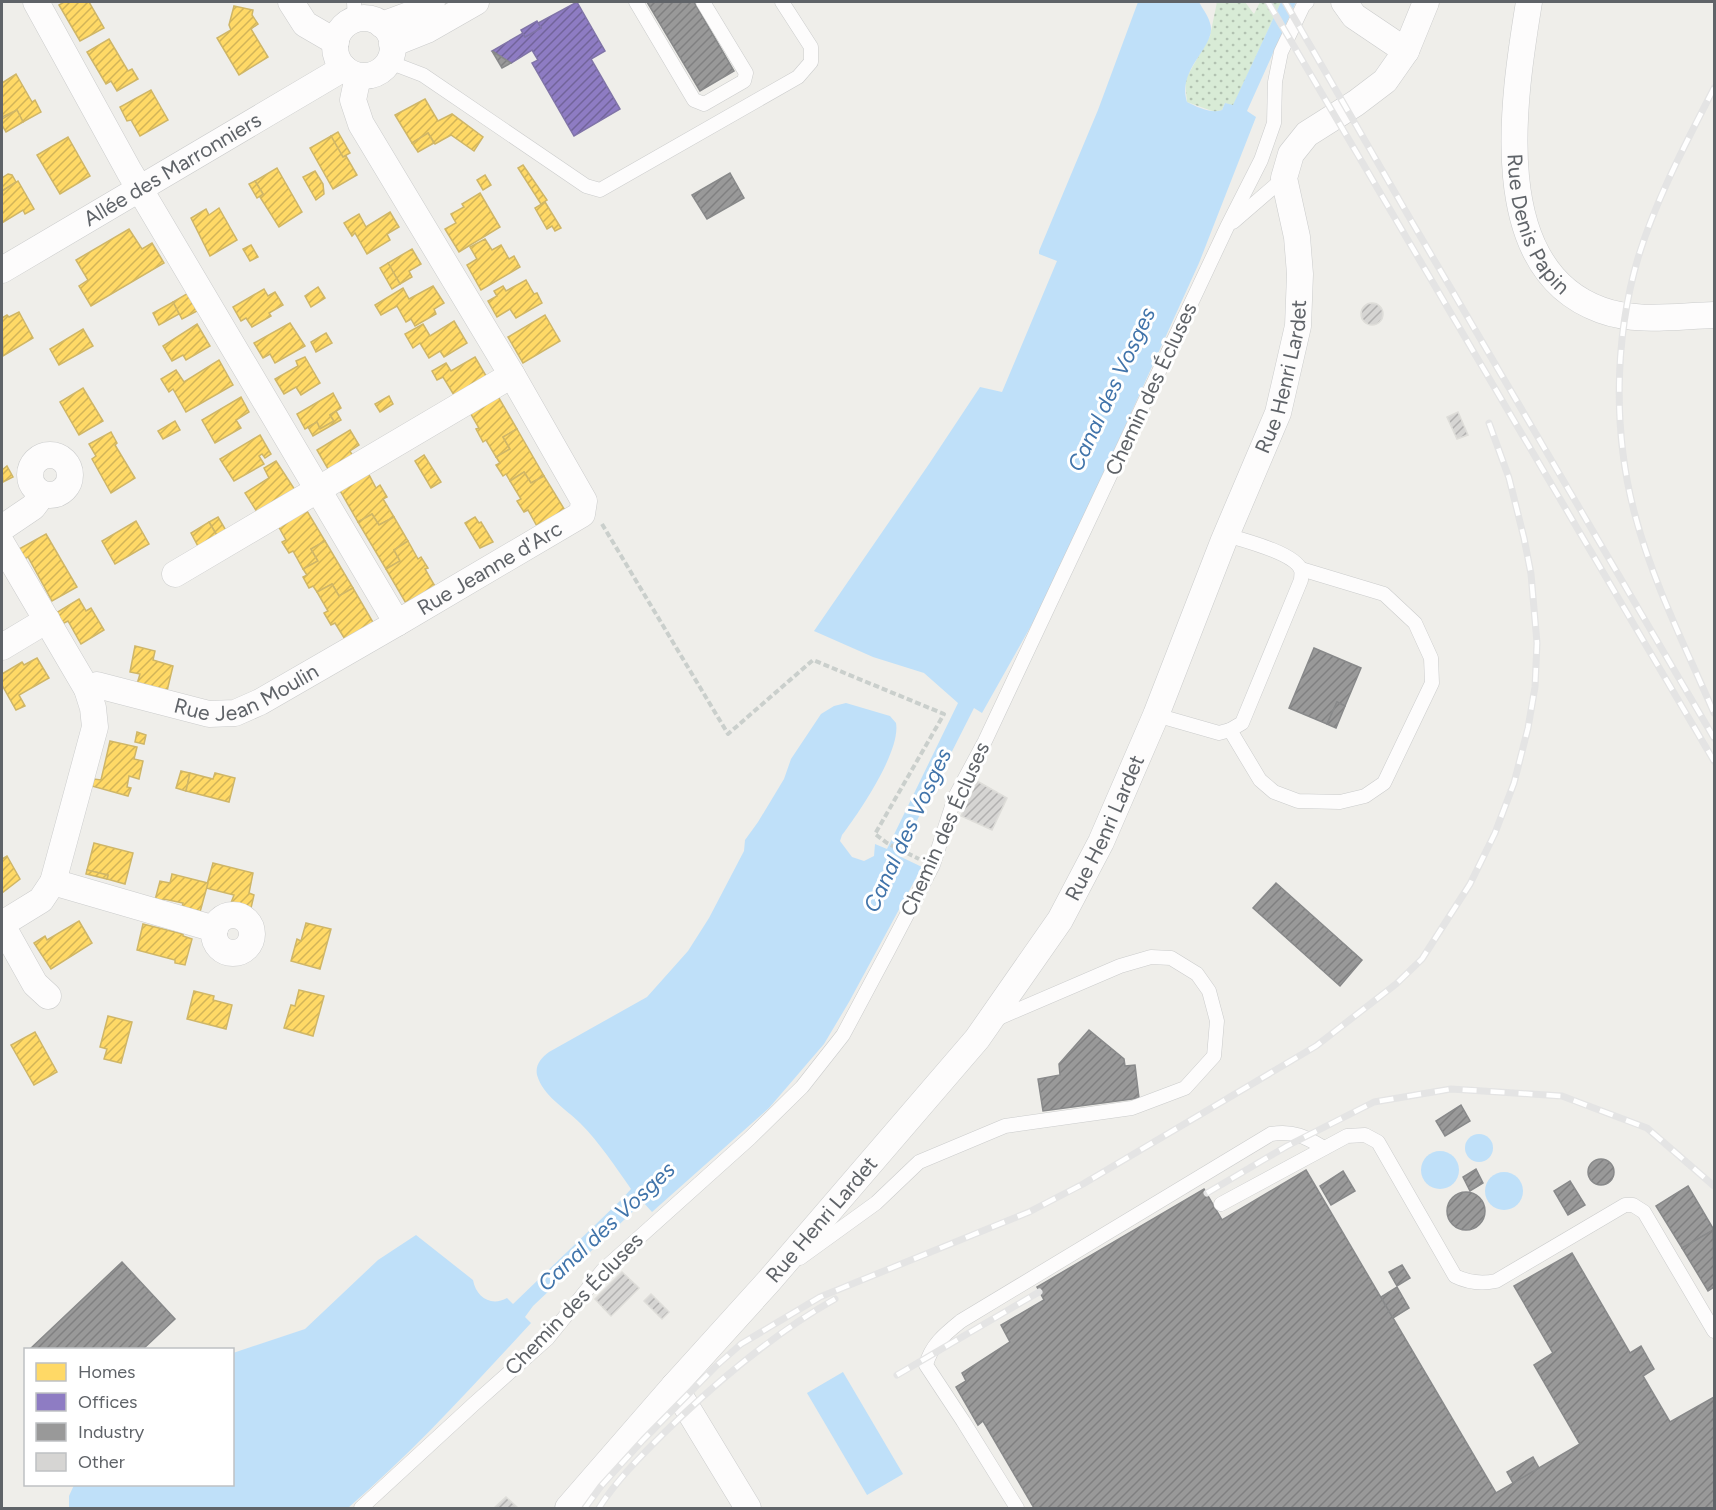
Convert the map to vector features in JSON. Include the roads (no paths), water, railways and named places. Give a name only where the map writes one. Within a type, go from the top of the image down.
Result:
[{"type":"street","name":"Rue Jeanne d'Arc","points":[[36,2],[140,189],[397,623],[582,514],[584,501],[512,375],[361,124],[353,100],[351,72]]},
{"type":"street","points":[[291,2],[304,24],[336,42]]},
{"type":"street","points":[[375,25],[409,15],[432,2]]},
{"type":"street","points":[[351,72],[337,56],[336,42],[343,28],[375,25],[427,30],[476,2]]},
{"type":"street","points":[[1344,2],[1354,16],[1406,51]]},
{"type":"street","points":[[1284,178],[1291,154],[1307,134],[1372,93],[1396,68],[1406,51],[1426,2]]},
{"type":"street","name":"Rue Denis Papin","points":[[1529,2],[1518,83],[1514,171],[1525,220],[1533,244],[1545,266],[1575,297],[1601,310],[1645,317],[1714,315]]},
{"type":"street","name":"Allée des Marronniers","points":[[2,270],[140,189],[351,72],[368,76],[378,73],[375,25]]},
{"type":"street","name":"Rue Henri Lardet","points":[[568,1509],[674,1386],[769,1281],[976,1039],[1060,920],[1101,842],[1156,715],[1226,535],[1278,412],[1298,326],[1300,274],[1297,237],[1284,178]]},
{"type":"street","points":[[175,574],[512,375]]},
{"type":"street","points":[[2,528],[33,507],[42,495]]},
{"type":"street","points":[[2,544],[87,689],[93,708],[95,727],[54,882],[41,900],[2,925],[35,984],[48,996]]},
{"type":"street","points":[[2,647],[47,620]]},
{"type":"street","name":"Rue Jean Moulin","points":[[87,689],[97,685],[209,714],[235,713],[260,702],[397,623]]},
{"type":"street","points":[[54,882],[215,929]]},
{"type":"street","points":[[674,1386],[748,1509]]},
{"type":"lane","points":[[636,2],[694,100],[704,104],[744,81],[746,73],[703,2]]},
{"type":"lane","points":[[375,25],[423,75],[586,186],[600,190],[798,77],[811,62],[811,46],[782,2]]},
{"type":"lane","name":"Chemin des Écluses","points":[[361,1509],[547,1339],[603,1270],[750,1138],[802,1087],[843,1035],[933,866],[955,797],[985,741],[1227,226],[1262,160],[1274,123],[1275,81],[1281,52],[1306,2]]},
{"type":"lane","points":[[1227,226],[1284,178]]},
{"type":"lane","points":[[1156,715],[1219,733],[1242,723],[1302,580],[1300,569],[1292,560],[1266,548],[1226,535]]},
{"type":"lane","points":[[1230,730],[1260,780],[1274,792],[1298,801],[1340,802],[1365,796],[1384,783],[1432,683],[1431,658],[1415,623],[1384,594],[1300,569]]},
{"type":"lane","points":[[769,1281],[876,1203],[919,1161],[1005,1126],[1132,1108],[1185,1088],[1214,1056],[1217,1021],[1209,991],[1197,974],[1171,958],[1151,957],[1120,966],[988,1022]]},
{"type":"lane","points":[[1017,1509],[926,1365],[928,1357],[940,1338],[961,1321],[1271,1134],[1285,1131],[1305,1137],[1324,1148]]},
{"type":"lane","points":[[1221,1204],[1347,1136],[1365,1135],[1378,1142],[1455,1276],[1466,1282],[1496,1281],[1624,1205],[1633,1205],[1644,1212],[1714,1332]]},
{"type":"water","name":"Canal des Vosges","points":[[1138,2],[1199,2],[1209,20],[1211,32],[1187,79],[1185,90],[1187,102],[1213,111],[1222,110],[1225,103],[1233,105],[1281,2],[1296,2],[1247,111],[1256,117],[1199,263],[1045,601],[982,713],[974,708],[899,856],[922,867],[824,1044],[769,1108],[652,1212],[643,1202],[533,1306],[525,1317],[531,1323],[465,1395],[348,1508],[69,1508],[69,1496],[74,1486],[234,1486],[234,1353],[305,1329],[378,1260],[416,1235],[473,1280],[477,1291],[485,1299],[501,1301],[507,1298],[513,1304],[622,1199],[631,1189],[587,1130],[544,1089],[537,1075],[538,1065],[549,1052],[647,997],[688,951],[709,918],[744,851],[745,840],[784,779],[791,759],[821,714],[834,706],[846,703],[890,716],[896,723],[896,735],[886,765],[840,841],[852,857],[864,861],[874,856],[875,844],[887,849],[958,703],[924,673],[873,657],[814,631],[980,387],[1002,392],[1057,261],[1039,254],[1039,251],[1098,110]]},
{"type":"water","points":[[1479,1134],[1489,1138],[1493,1148],[1489,1158],[1479,1162],[1469,1158],[1465,1148],[1469,1138]]},
{"type":"water","points":[[1440,1151],[1454,1156],[1459,1170],[1454,1184],[1440,1189],[1426,1184],[1421,1170],[1426,1156]]},
{"type":"water","points":[[1504,1172],[1518,1177],[1523,1191],[1518,1205],[1504,1210],[1490,1205],[1485,1191],[1490,1177]]},
{"type":"water","points":[[843,1372],[903,1474],[867,1495],[807,1393]]},
{"type":"railway","points":[[1268,2],[1714,761]]},
{"type":"railway","points":[[1285,2],[1714,738]]},
{"type":"railway","points":[[1714,88],[1682,150],[1645,236],[1630,289],[1624,321],[1619,386],[1623,452],[1628,484],[1642,540],[1681,640],[1714,713]]},
{"type":"railway","points":[[585,1508],[601,1486],[643,1440],[741,1344],[820,1297],[1029,1212],[1083,1184],[1316,1046],[1396,984],[1422,959],[1470,884],[1495,833],[1514,783],[1528,728],[1535,687],[1537,643],[1531,574],[1509,478],[1489,423]]},
{"type":"railway","points":[[1207,1193],[1287,1146],[1374,1102],[1451,1089],[1562,1096],[1647,1128],[1714,1186]]},
{"type":"railway","points":[[897,1375],[1039,1292]]},
{"type":"railway","points":[[599,1508],[636,1461],[702,1397],[766,1344],[835,1299]]}]
